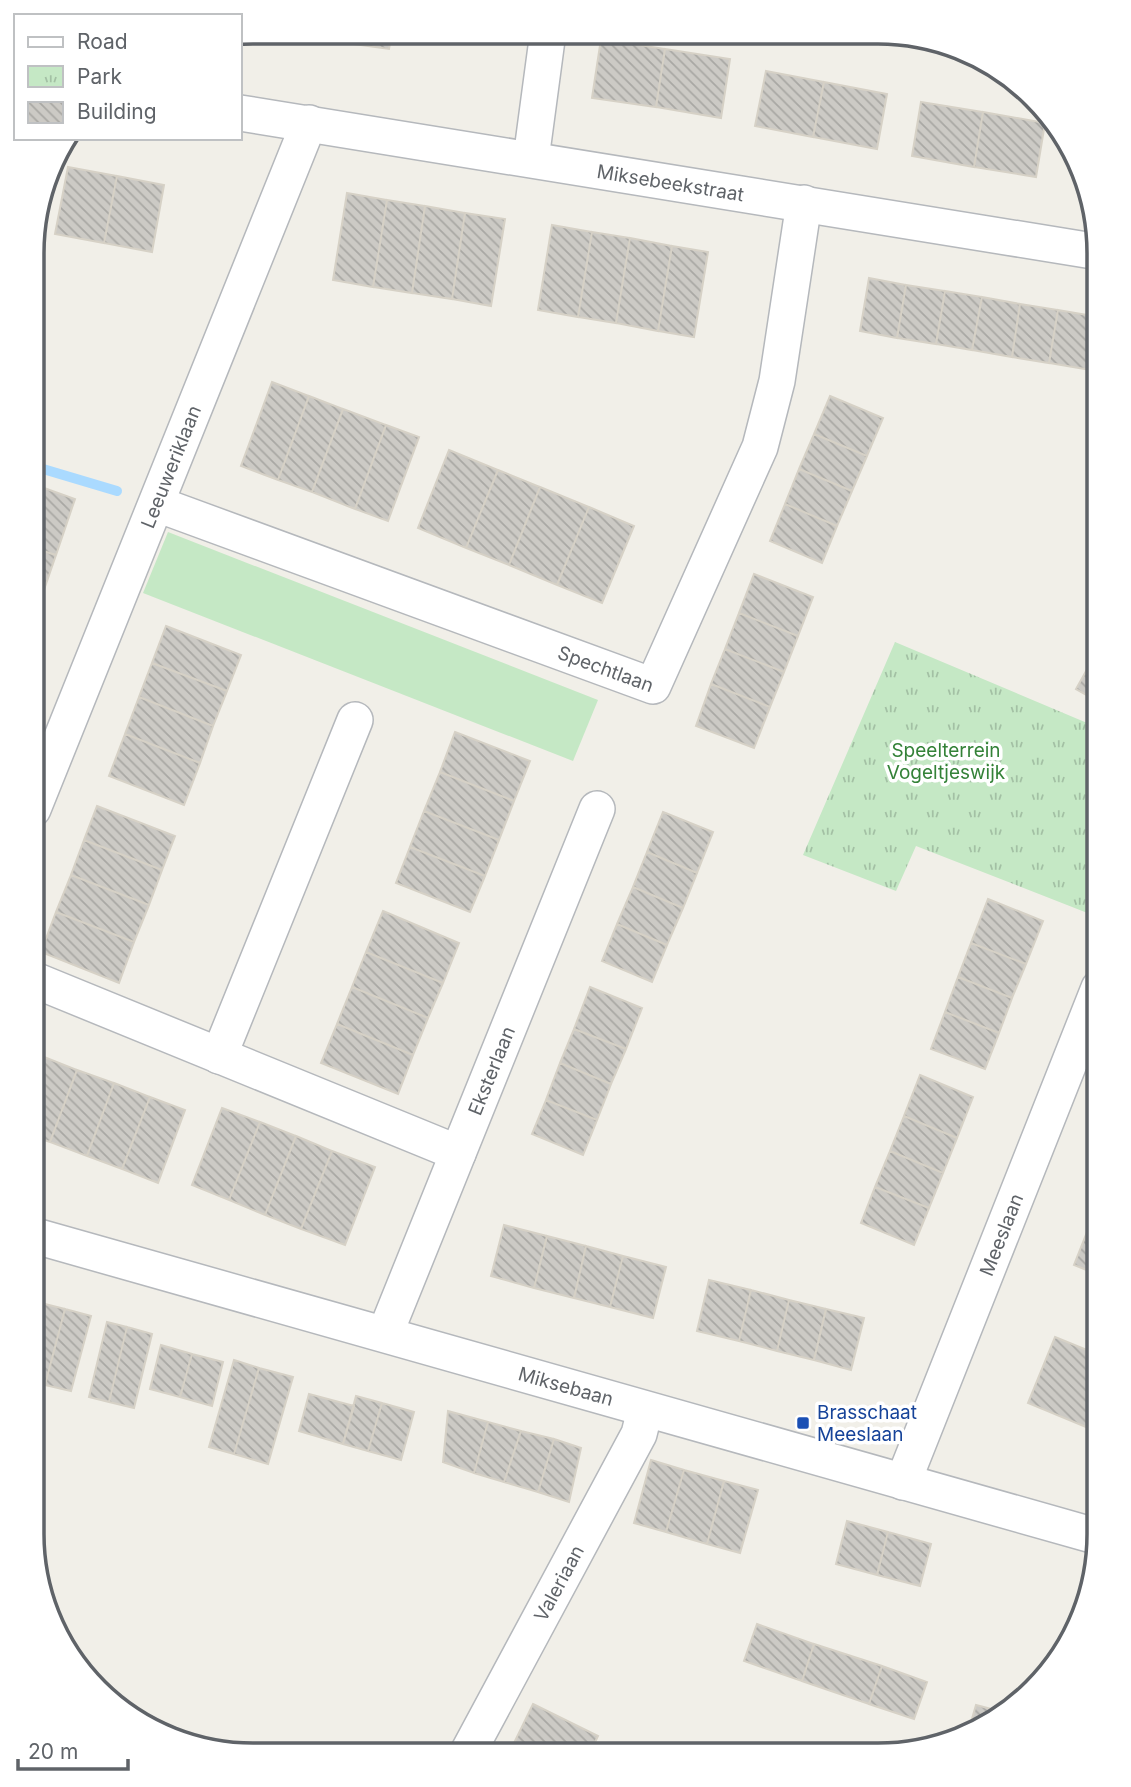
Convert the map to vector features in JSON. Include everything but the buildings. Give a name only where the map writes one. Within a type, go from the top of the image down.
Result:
[{"type":"street","points":[[531,159],[546,44]]},
{"type":"street","name":"Miksebeekstraat","points":[[242,113],[1087,250]]},
{"type":"street","name":"Leeuweriklaan","points":[[44,782],[309,123]]},
{"type":"street","name":"Spechtlaan","points":[[157,504],[653,686],[760,447],[777,381],[804,203]]},
{"type":"street","points":[[219,1056],[355,720]]},
{"type":"street","name":"Eksterlaan","points":[[385,1334],[597,809]]},
{"type":"street","points":[[44,984],[458,1153]]},
{"type":"street","name":"Meeslaan","points":[[903,1482],[1087,1018]]},
{"type":"street","name":"Miksebaan","points":[[44,1238],[1087,1534]]},
{"type":"street","name":"Valeriaan","points":[[473,1743],[639,1434],[645,1410]]},
{"type":"green space","points":[[168,532],[598,700],[573,761],[143,593]]},
{"type":"green space","name":"Speelterrein Vogeltjeswijk","points":[[895,642],[1087,723],[1087,913],[916,846],[896,891],[803,855]]},
{"type":"waterway","points":[[44,469],[117,491]]},
{"type":"place","name":"Brasschaat Meeslaan","points":[[803,1423]]}]
